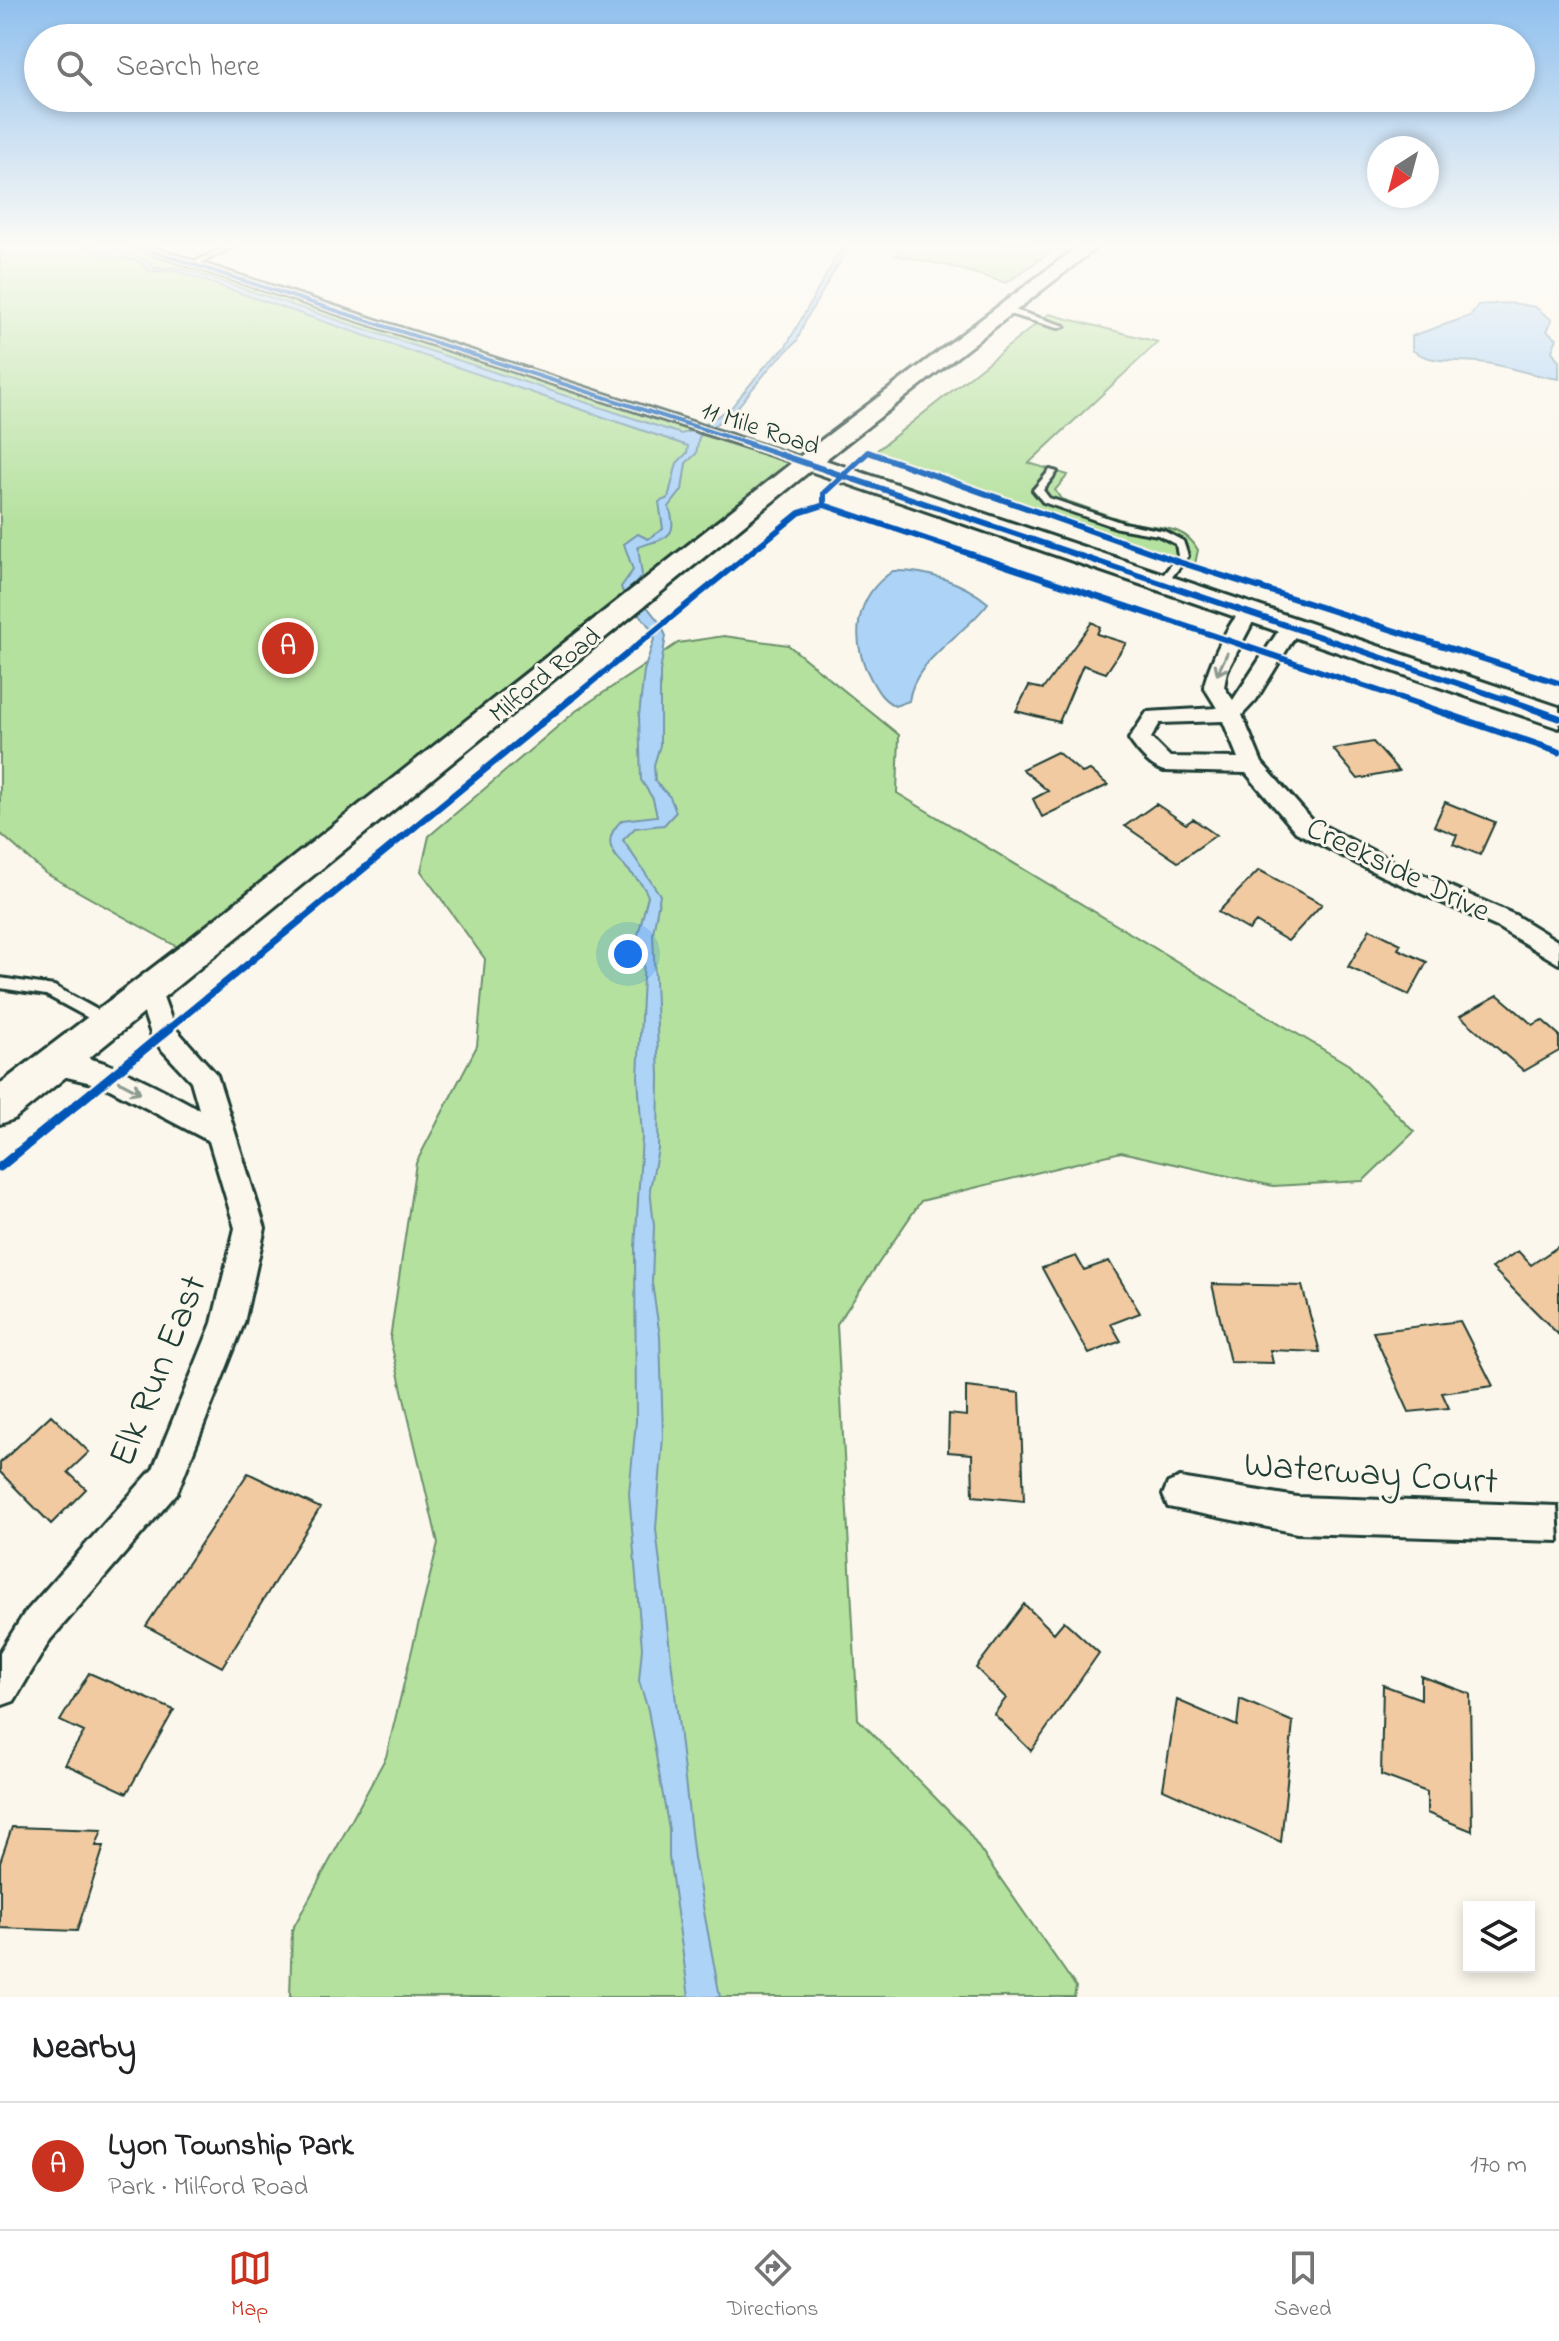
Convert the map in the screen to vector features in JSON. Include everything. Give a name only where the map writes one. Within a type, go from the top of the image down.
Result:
[{"type":"street","name":"11 Mile Road","points":[[423,337],[807,462],[1559,718]]},
{"type":"street","name":"Milford Road","points":[[0,1107],[109,1023],[807,462],[970,337]]},
{"type":"street","name":"Creekside Drive","points":[[1247,614],[1214,687],[1231,714],[1252,766],[1304,826],[1388,869],[1506,921],[1559,954]]},
{"type":"street","points":[[1252,766],[1164,764],[1140,739],[1154,717],[1231,714],[1249,695],[1290,628]]},
{"type":"street","name":"Elk Run East","points":[[0,1687],[37,1627],[165,1481],[228,1323],[250,1228],[203,1075],[162,1032],[149,990]]},
{"type":"street","points":[[56,1064],[110,1076],[220,1133]]},
{"type":"street","name":"Waterway Court","points":[[1180,1495],[1297,1515],[1558,1525]]},
{"type":"lane","points":[[1053,472],[1038,490],[1046,500],[1121,526],[1161,533],[1180,543],[1183,556],[1161,584]]},
{"type":"lane","points":[[0,983],[49,990],[109,1023]]},
{"type":"green space","points":[[0,337],[418,337],[807,462],[194,956],[45,873],[0,833]]},
{"type":"green space","points":[[1020,337],[1139,337],[1158,342],[1029,463],[1068,475],[1055,490],[1061,499],[1126,521],[1166,528],[1184,535],[1198,550],[1195,564],[876,451]]},
{"type":"green space","points":[[724,636],[788,645],[899,735],[897,793],[1349,1065],[1414,1132],[1363,1181],[1273,1186],[1121,1152],[921,1201],[837,1324],[858,1719],[965,1828],[1076,1987],[1074,1997],[290,1997],[292,1930],[386,1757],[438,1543],[390,1339],[416,1163],[477,1046],[485,959],[421,871],[429,836],[576,711],[678,643]]},
{"type":"water","points":[[370,337],[389,337],[681,434],[692,431],[731,408],[791,337],[799,337],[736,409],[699,437],[696,454],[686,463],[682,490],[669,507],[671,531],[662,539],[638,547],[642,575],[632,588],[660,623],[666,636],[660,672],[660,745],[654,765],[655,781],[670,797],[676,812],[664,825],[635,828],[623,840],[660,895],[653,933],[659,1076],[658,1149],[650,1189],[654,1226],[652,1283],[660,1336],[663,1436],[656,1529],[694,1858],[720,1997],[689,1997],[669,1857],[669,1830],[648,1710],[639,1681],[642,1648],[629,1493],[636,1421],[635,1248],[642,1137],[638,1077],[644,958],[638,935],[648,896],[618,859],[610,841],[622,820],[657,816],[653,799],[641,780],[639,716],[644,671],[655,636],[627,600],[621,587],[633,570],[624,544],[638,534],[648,539],[663,529],[659,502],[668,498],[677,463],[687,453],[688,446]]},
{"type":"water","points":[[1412,337],[1556,337],[1552,351],[1559,361],[1559,379],[1489,363],[1437,360],[1412,350]]},
{"type":"water","points":[[893,571],[944,579],[988,603],[920,672],[909,701],[895,706],[881,695],[871,679],[864,664],[858,634],[870,593]]},
{"type":"building","points":[[1092,622],[1100,627],[1097,634],[1126,643],[1106,673],[1083,665],[1059,722],[1016,711],[1029,686],[1043,689]]},
{"type":"building","points":[[1373,742],[1399,771],[1358,779],[1333,749]]},
{"type":"building","points":[[1057,752],[1082,773],[1090,770],[1108,785],[1042,817],[1033,799],[1048,791],[1022,769]]},
{"type":"building","points":[[1445,802],[1495,822],[1480,855],[1453,844],[1457,835],[1434,826]]},
{"type":"building","points":[[1156,804],[1186,824],[1193,819],[1216,835],[1178,862],[1125,826]]},
{"type":"building","points":[[1259,870],[1322,904],[1288,941],[1256,922],[1249,930],[1218,912]]},
{"type":"building","points":[[1370,929],[1401,944],[1398,949],[1427,962],[1409,995],[1348,967]]},
{"type":"building","points":[[1498,995],[1533,1025],[1542,1020],[1559,1035],[1559,1051],[1524,1071],[1460,1016]]},
{"type":"building","points":[[1559,1246],[1559,1335],[1492,1268],[1518,1251],[1531,1265]]},
{"type":"building","points":[[1076,1256],[1084,1270],[1109,1261],[1140,1313],[1111,1324],[1121,1341],[1089,1354],[1042,1268]]},
{"type":"building","points":[[1212,1284],[1302,1286],[1320,1352],[1270,1350],[1273,1363],[1230,1362]]},
{"type":"building","points":[[1460,1321],[1493,1386],[1442,1393],[1449,1408],[1409,1412],[1373,1332]]},
{"type":"building","points":[[966,1387],[1020,1393],[1024,1501],[973,1496],[972,1454],[948,1452],[949,1414],[966,1416]]},
{"type":"building","points":[[51,1415],[89,1452],[68,1472],[86,1489],[51,1524],[0,1472],[0,1463]]},
{"type":"building","points":[[248,1473],[320,1508],[222,1667],[146,1626]]},
{"type":"building","points":[[1024,1604],[1054,1633],[1064,1621],[1099,1653],[1031,1751],[994,1714],[1006,1698],[976,1668]]},
{"type":"building","points":[[89,1673],[174,1710],[127,1793],[65,1764],[84,1732],[60,1721]]},
{"type":"building","points":[[1421,1676],[1470,1694],[1472,1831],[1427,1813],[1427,1792],[1381,1775],[1383,1685],[1421,1699]]},
{"type":"building","points":[[1240,1699],[1293,1722],[1281,1842],[1163,1789],[1177,1700],[1237,1726]]},
{"type":"building","points":[[12,1827],[102,1830],[96,1846],[104,1846],[77,1931],[0,1928],[0,1862]]},
{"type":"cycle path","points":[[418,337],[842,474],[1559,718]]},
{"type":"cycle path","points":[[1559,683],[1179,562],[868,452],[824,493],[824,505],[1559,752]]},
{"type":"cycle path","points":[[0,1167],[799,513],[824,505]]},
{"type":"place","name":"Lyon Township Park","points":[[288,648]]}]
